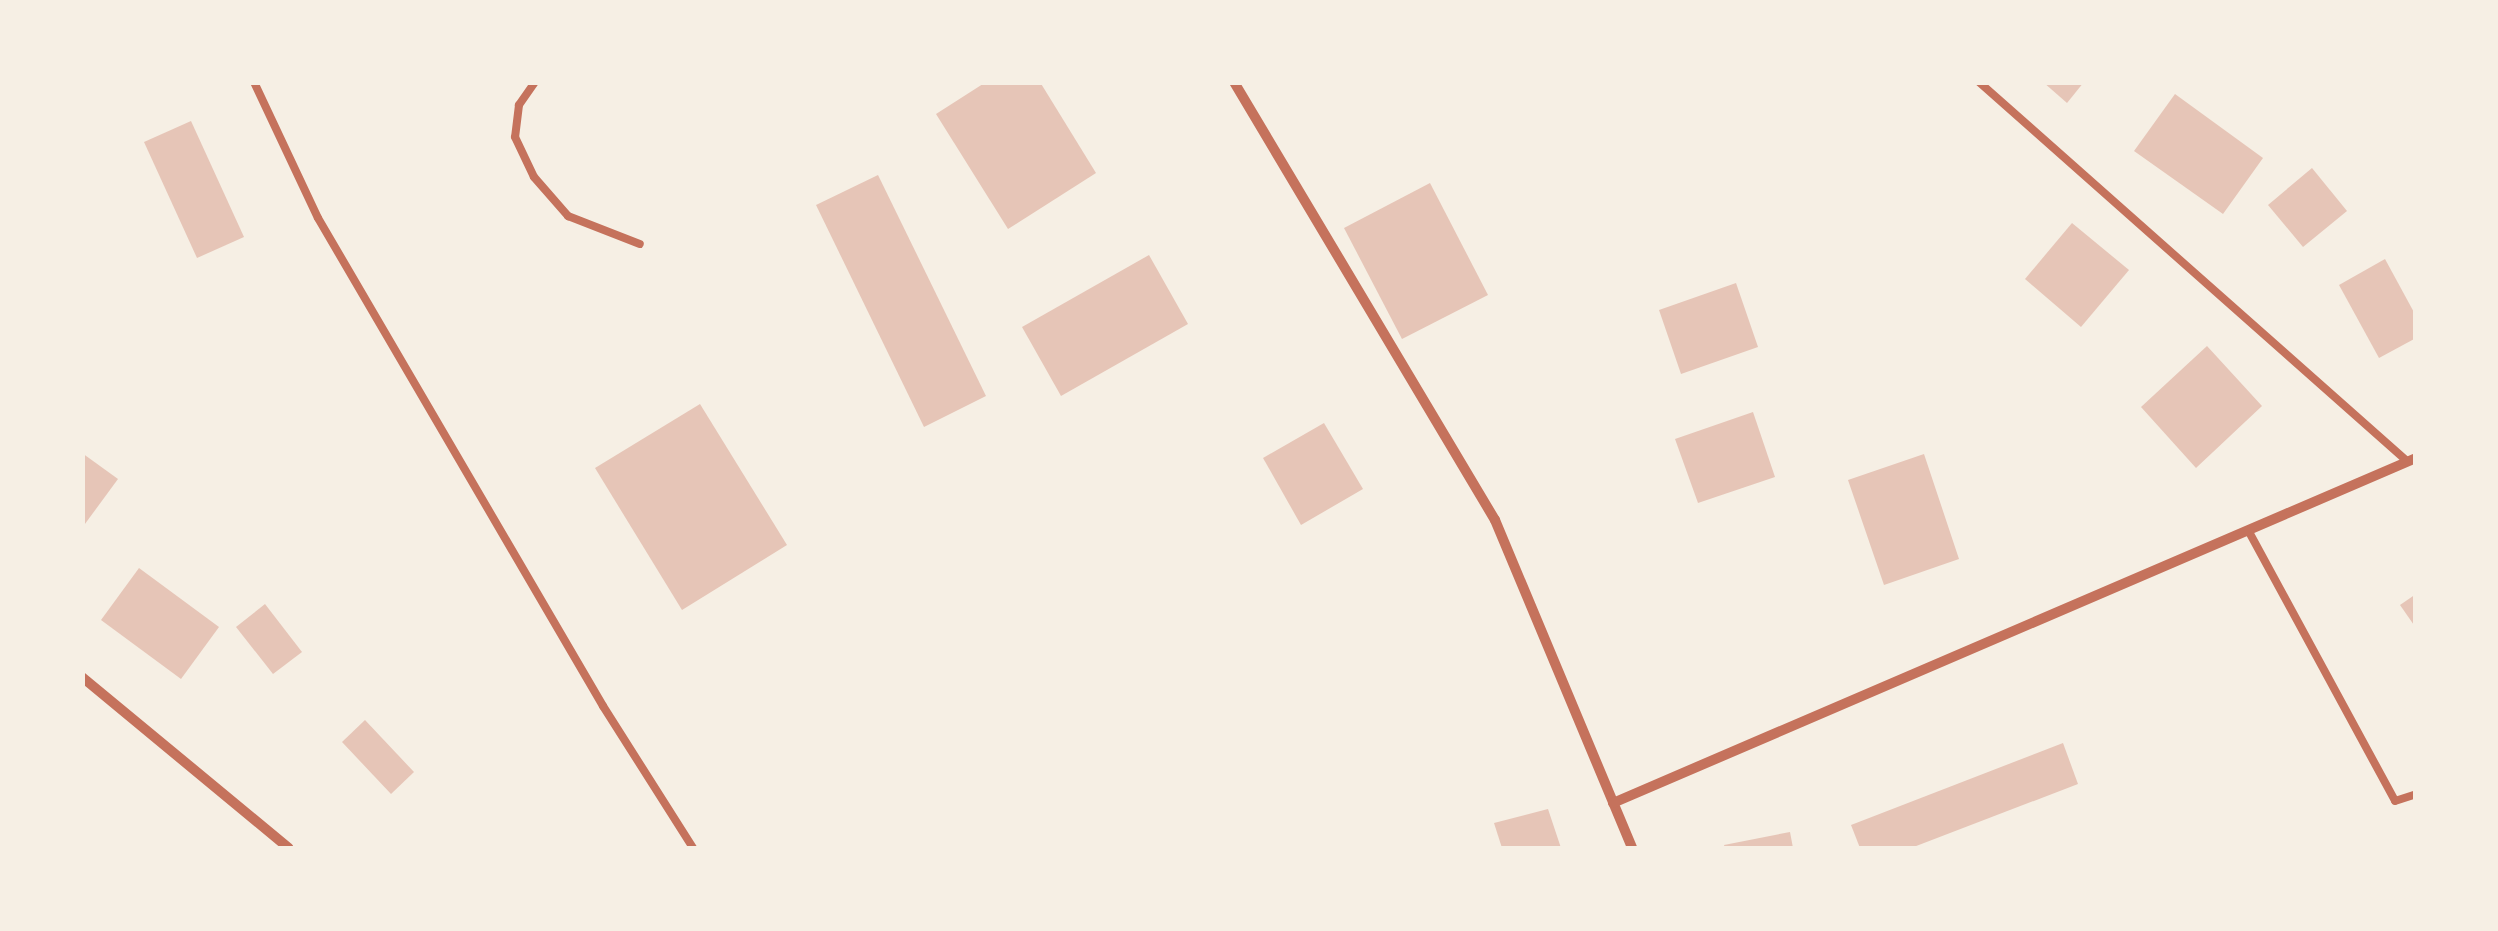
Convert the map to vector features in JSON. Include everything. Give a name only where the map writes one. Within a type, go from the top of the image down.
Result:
[{"type":"street","points":[[1234,82],[1496,520],[1632,848]]},
{"type":"street","points":[[1613,803],[2411,460]]},
{"type":"street","points":[[82,677],[289,848]]},
{"type":"lane","points":[[254,82],[318,218],[594,689],[694,848]]},
{"type":"lane","points":[[535,82],[519,104],[515,137],[534,176],[568,216],[640,244]]},
{"type":"lane","points":[[1978,82],[2411,460]]},
{"type":"lane","points":[[2248,530],[2395,801],[2416,794]]},
{"type":"building","points":[[986,82],[1040,82],[1096,173],[1008,229],[936,114]]},
{"type":"building","points":[[2043,82],[2084,82],[2067,103]]},
{"type":"building","points":[[2175,94],[2263,158],[2223,214],[2134,151]]},
{"type":"building","points":[[191,121],[244,237],[197,258],[144,142]]},
{"type":"building","points":[[2312,168],[2347,211],[2303,247],[2268,205]]},
{"type":"building","points":[[878,175],[986,396],[924,427],[816,205]]},
{"type":"building","points":[[1430,183],[1488,295],[1402,339],[1344,228]]},
{"type":"building","points":[[2072,223],[2129,270],[2081,327],[2025,279]]},
{"type":"building","points":[[1149,255],[1188,324],[1061,396],[1022,327]]},
{"type":"building","points":[[2385,259],[2416,316],[2416,338],[2379,358],[2339,285]]},
{"type":"building","points":[[1736,283],[1758,347],[1681,374],[1659,310]]},
{"type":"building","points":[[2207,346],[2262,406],[2196,468],[2141,407]]},
{"type":"building","points":[[700,404],[787,545],[682,610],[595,468]]},
{"type":"building","points":[[1753,412],[1775,477],[1698,503],[1675,439]]},
{"type":"building","points":[[1324,423],[1363,489],[1301,525],[1263,458]]},
{"type":"building","points":[[82,453],[118,479],[82,528]]},
{"type":"building","points":[[1924,454],[1959,559],[1884,585],[1848,480]]},
{"type":"building","points":[[139,568],[219,627],[181,679],[101,620]]},
{"type":"building","points":[[2416,594],[2416,628],[2400,605]]},
{"type":"building","points":[[265,604],[302,652],[273,674],[236,627]]},
{"type":"building","points":[[365,720],[414,772],[391,794],[342,742]]},
{"type":"building","points":[[2063,743],[2078,784],[1911,848],[1860,848],[1851,825]]},
{"type":"building","points":[[1548,809],[1561,848],[1502,848],[1494,823]]},
{"type":"building","points":[[1790,832],[1793,848],[1724,845]]}]
